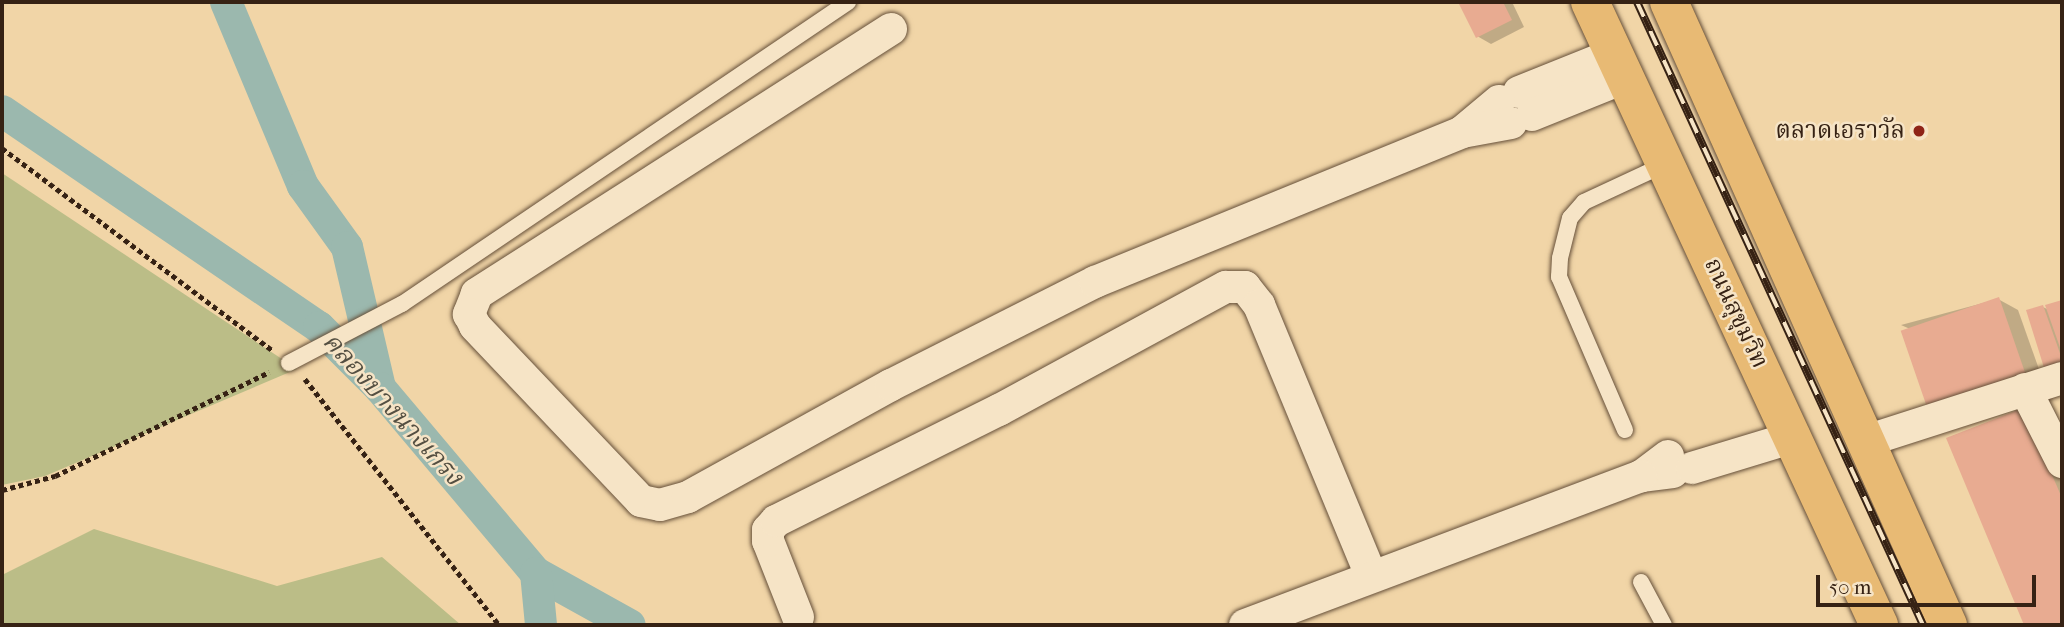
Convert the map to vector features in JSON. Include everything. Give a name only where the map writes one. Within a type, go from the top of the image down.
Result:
[{"type":"highway","name":"ถนนสุขุมวิท","points":[[1590,2],[1790,428],[1879,625]]},
{"type":"highway","points":[[1670,2],[1948,625]]},
{"type":"street","points":[[891,29],[477,294],[469,314],[475,326],[641,501],[660,505],[688,497],[891,385],[1095,282],[1620,66]]},
{"type":"street","points":[[798,617],[768,541],[768,530],[776,521],[999,410],[1227,287],[1245,287],[1259,305],[1371,575]]},
{"type":"street","points":[[1866,441],[2062,379]]},
{"type":"street","points":[[2025,390],[2062,462]]},
{"type":"street","points":[[1245,625],[1371,575],[1641,476],[1790,428]]},
{"type":"lane","points":[[292,362],[402,304],[848,2]]},
{"type":"lane","points":[[1625,430],[1559,277],[1560,258],[1570,218],[1584,202],[1666,164]]},
{"type":"lane","points":[[1641,582],[1664,625]]},
{"type":"path","points":[[2,490],[55,476],[123,440],[292,362]]},
{"type":"green space","points":[[2,173],[297,369],[45,476],[2,485]]},
{"type":"green space","points":[[94,529],[277,586],[382,557],[461,625],[2,625],[2,575]]},
{"type":"building","points":[[1458,2],[1503,2],[1512,20],[1476,38]]},
{"type":"building","points":[[1999,297],[2027,379],[1929,413],[1901,331]]},
{"type":"building","points":[[2062,300],[2062,353],[2045,305]]},
{"type":"building","points":[[2043,305],[2062,359],[2062,370],[2046,374],[2026,310]]},
{"type":"building","points":[[2023,408],[2062,498],[2062,625],[2024,625],[1946,438]]},
{"type":"waterway","points":[[226,2],[303,186],[347,247],[380,388]]},
{"type":"waterway","name":"คลองบางนางเกรง","points":[[2,111],[319,327],[380,388],[536,573],[630,625]]},
{"type":"waterway","points":[[536,573],[541,625]]},
{"type":"railway","points":[[1637,2],[1923,625]]},
{"type":"place","name":"ตลาดเอราวัล","points":[[1919,131]]}]
